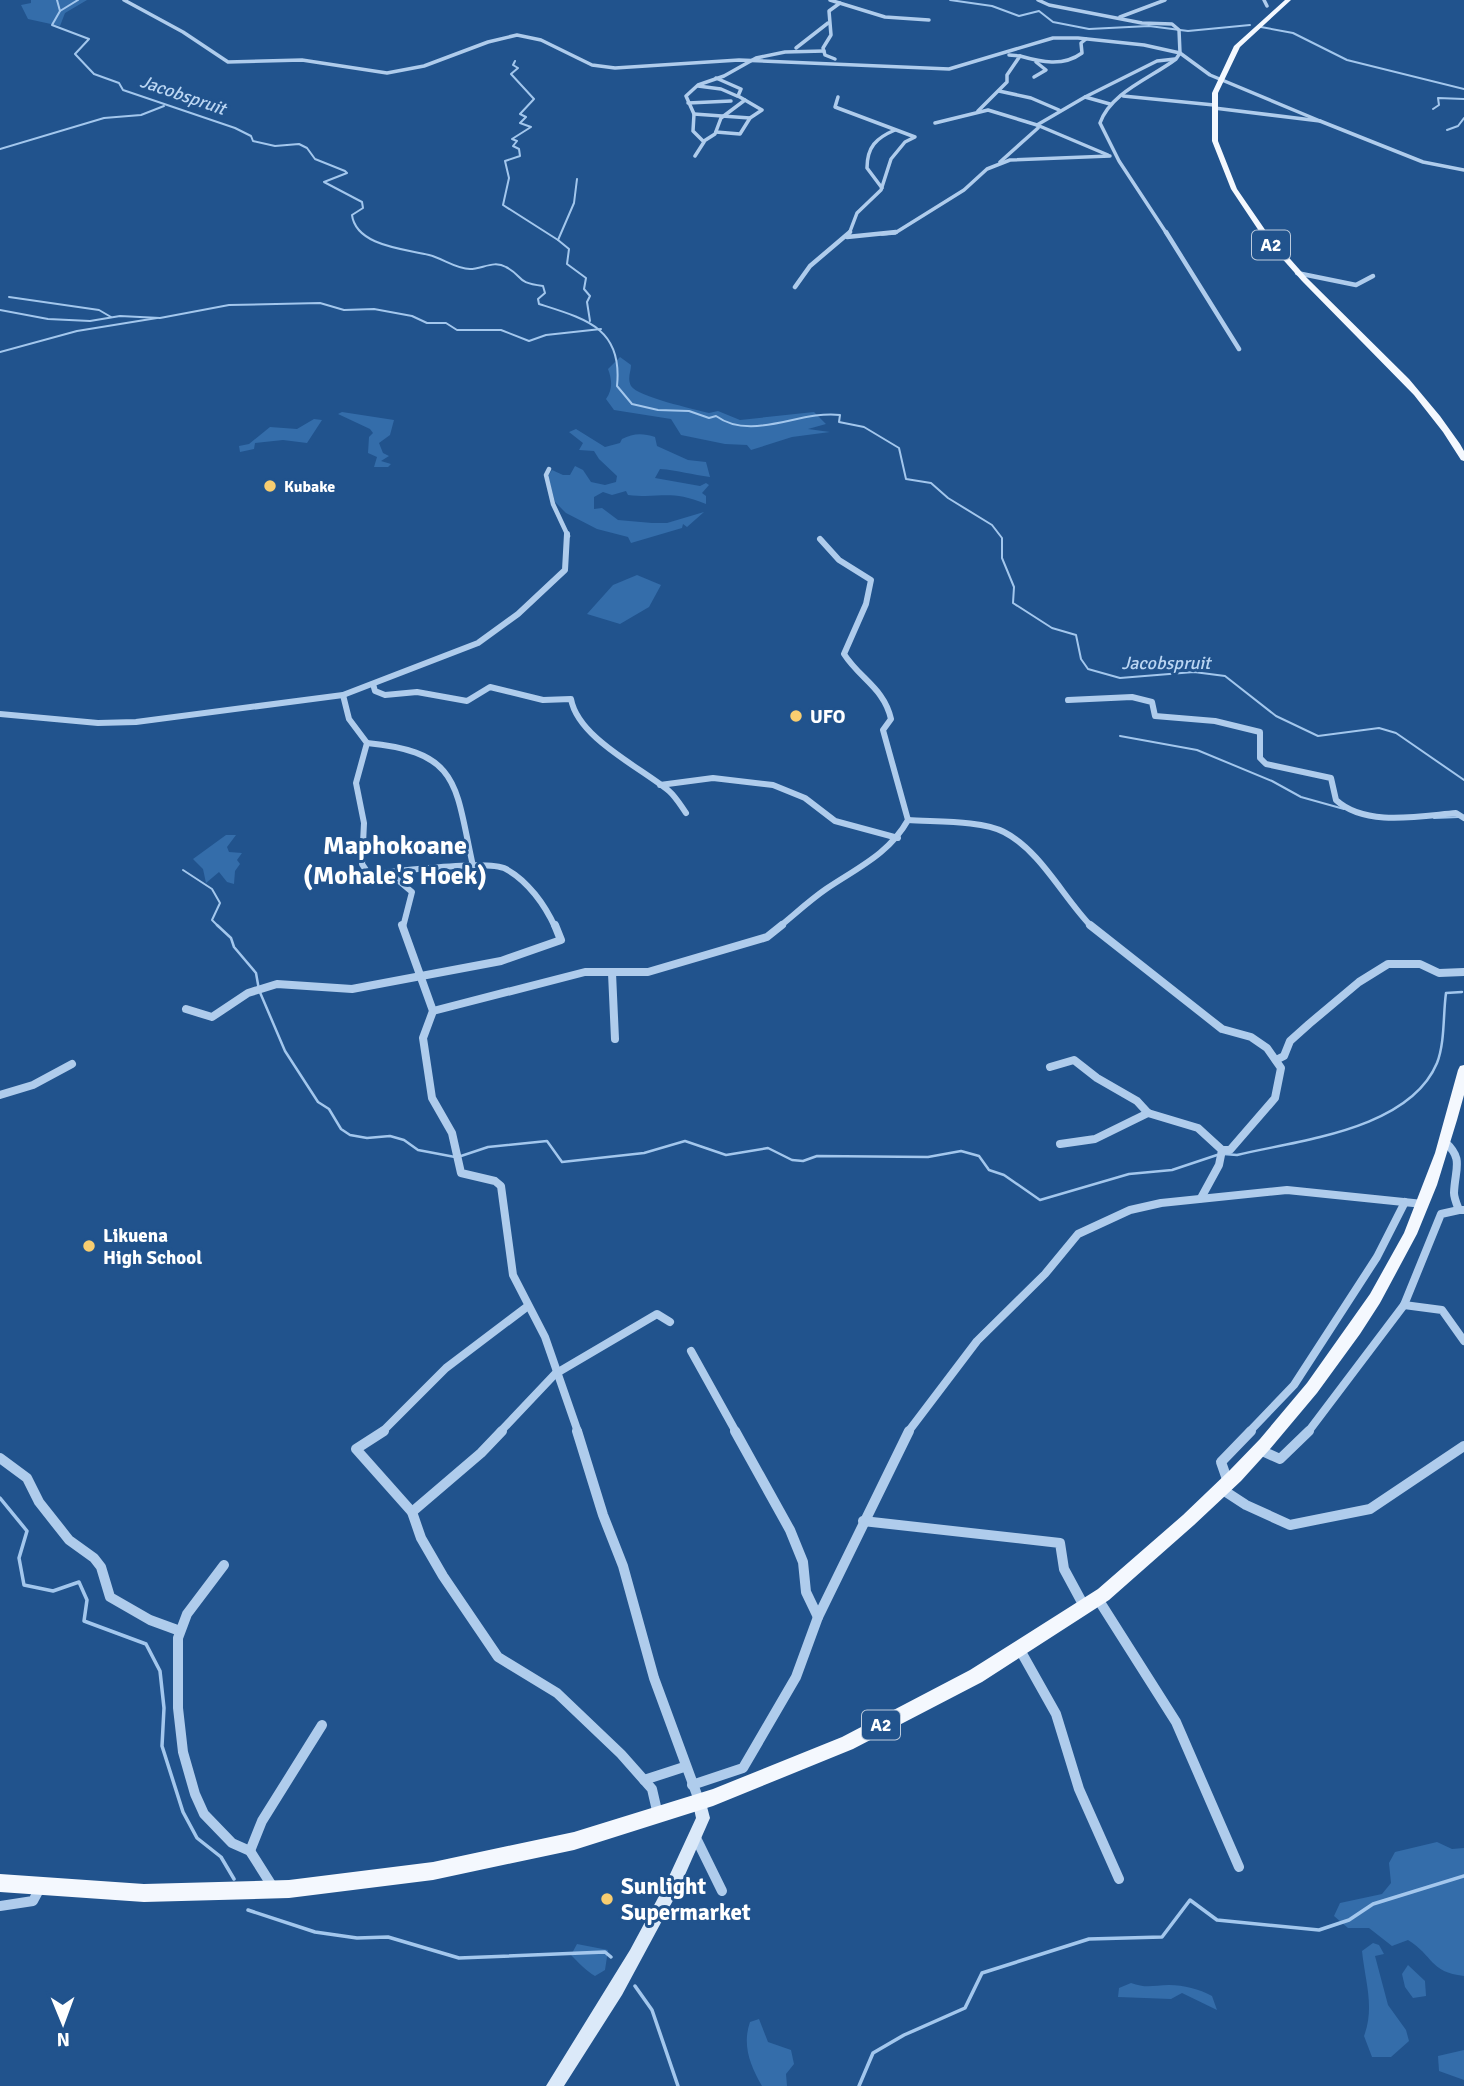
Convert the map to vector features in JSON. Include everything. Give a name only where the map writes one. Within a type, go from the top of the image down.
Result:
[{"type":"main road","name":"A2","points":[[1288,0],[1243,39],[1220,78],[1214,106],[1217,146],[1232,186],[1260,231],[1297,273],[1401,375],[1445,429],[1464,458]]},
{"type":"main road","name":"A2","points":[[0,1883],[40,1888],[144,1893],[231,1893],[480,1864],[700,1804],[817,1756],[920,1706],[1020,1650],[1091,1602],[1225,1486],[1298,1407],[1363,1319],[1423,1204],[1445,1142],[1464,1070]]},
{"type":"street","points":[[124,0],[183,32],[228,62],[302,60],[359,71],[387,73],[424,65],[476,46],[517,35],[541,40],[575,59],[605,68],[749,60],[853,62],[949,69],[1053,38],[1086,39],[1180,53],[1220,78],[1320,121],[1423,162],[1464,170]]},
{"type":"street","points":[[830,0],[885,17],[929,20]]},
{"type":"street","points":[[1038,0],[1049,5],[1142,23],[1172,24],[1180,33],[1180,53],[1176,59],[1110,104],[1100,116],[1100,123],[1117,159],[1160,222],[1175,250],[1226,322],[1239,349]]},
{"type":"street","points":[[1119,17],[1165,0]]},
{"type":"street","points":[[1264,0],[1267,6]]},
{"type":"street","points":[[822,62],[831,35],[829,11],[842,2]]},
{"type":"street","points":[[704,141],[693,131],[694,114],[688,103],[687,92],[749,60],[803,46],[828,23]]},
{"type":"street","points":[[999,55],[1020,56],[1036,61],[1076,58],[1082,53],[1082,41],[1086,39]]},
{"type":"street","points":[[786,52],[824,53],[853,62]]},
{"type":"street","points":[[977,111],[1007,82],[1007,75],[1020,56]]},
{"type":"street","points":[[999,163],[1059,110],[1157,61],[1176,59]]},
{"type":"street","points":[[1034,77],[1045,70],[1036,61]]},
{"type":"street","points":[[688,103],[731,101],[737,96],[741,89],[715,78]]},
{"type":"street","points":[[697,85],[721,89],[762,110],[750,118],[740,134],[716,132]]},
{"type":"street","points":[[999,91],[1031,98],[1059,110]]},
{"type":"street","points":[[1122,96],[1320,121]]},
{"type":"street","points":[[795,287],[810,266],[847,237],[858,213],[882,188],[891,159],[905,142],[915,136],[835,107],[838,97]]},
{"type":"street","points":[[1085,97],[1110,104]]},
{"type":"street","points":[[695,156],[704,141],[716,132],[722,117],[745,100]]},
{"type":"street","points":[[731,101],[732,109]]},
{"type":"street","points":[[935,123],[977,111],[992,111],[1117,159]]},
{"type":"street","points":[[694,114],[750,118]]},
{"type":"street","points":[[882,188],[867,168],[868,150],[878,139],[896,130]]},
{"type":"street","points":[[1006,155],[1110,156]]},
{"type":"street","points":[[847,237],[895,233],[964,190],[987,169],[999,163],[1025,157]]},
{"type":"street","points":[[1297,273],[1309,273],[1356,285],[1373,276]]},
{"type":"street","points":[[0,714],[90,723],[136,722],[276,706],[343,695],[478,643],[509,622],[561,575],[566,564],[568,537],[553,504],[546,475],[549,469]]},
{"type":"street","points":[[433,1011],[585,972],[648,972],[767,937],[824,890],[877,858],[898,838],[908,820],[883,730],[891,719],[890,707],[878,688],[844,654],[866,604],[871,580],[839,560],[820,539]]},
{"type":"street","points":[[373,684],[375,691],[385,695],[417,692],[467,701],[479,691],[490,688],[543,700],[571,699],[573,711],[594,736],[673,793],[686,813]]},
{"type":"street","points":[[343,695],[349,719],[367,743],[415,747],[440,761],[456,786],[473,866]]},
{"type":"street","points":[[1068,700],[1132,697],[1152,702],[1155,716],[1215,721],[1260,732],[1260,758],[1266,764],[1331,778],[1336,799],[1344,806],[1390,818],[1456,813],[1464,818]]},
{"type":"street","points":[[186,1009],[212,1017],[248,993],[277,984],[352,989],[500,961],[561,940],[551,916],[529,888],[520,884],[506,869],[473,866],[368,873],[362,864],[363,823],[356,783],[367,743]]},
{"type":"street","points":[[660,785],[694,777],[778,788],[804,797],[825,816],[837,822],[898,838]]},
{"type":"street","points":[[908,820],[979,826],[1004,832],[1040,862],[1090,925],[1222,1029],[1251,1037],[1267,1048],[1281,1068],[1276,1098],[1230,1150],[1222,1150],[1198,1128],[1147,1113],[1137,1101],[1097,1079],[1074,1060],[1050,1066]]},
{"type":"street","points":[[386,872],[411,888],[411,900],[402,924],[433,1011],[423,1038],[432,1098],[452,1133],[461,1173],[495,1181],[501,1186],[509,1229],[513,1275],[545,1337],[555,1374],[581,1440],[603,1515],[623,1566],[641,1636],[703,1818],[666,1902],[602,2018],[554,2086]]},
{"type":"street","points":[[1276,1060],[1284,1056],[1290,1041],[1309,1024],[1359,982],[1388,964],[1419,964],[1439,973],[1464,972]]},
{"type":"street","points":[[612,973],[615,1039]]},
{"type":"street","points":[[0,1095],[33,1085],[72,1064]]},
{"type":"street","points":[[1060,1144],[1088,1141],[1147,1113]]},
{"type":"street","points":[[1259,1450],[1280,1459],[1300,1443],[1404,1305],[1441,1214],[1461,1210],[1454,1194],[1462,1159],[1457,1149],[1445,1142]]},
{"type":"street","points":[[1201,1198],[1216,1176],[1222,1150]]},
{"type":"street","points":[[692,1785],[743,1768],[796,1677],[818,1617],[909,1430],[977,1341],[1045,1274],[1078,1234],[1130,1210],[1201,1198],[1287,1190],[1423,1204]]},
{"type":"street","points":[[1405,1202],[1377,1257],[1294,1385],[1221,1462],[1225,1486],[1256,1510],[1290,1525],[1370,1509],[1464,1446]]},
{"type":"street","points":[[1404,1305],[1441,1307],[1451,1316],[1464,1341]]},
{"type":"street","points":[[528,1306],[446,1368],[384,1431],[356,1448],[412,1512],[421,1538],[443,1576],[498,1657],[557,1693],[644,1780],[652,1790],[659,1817]]},
{"type":"street","points":[[412,1512],[481,1453],[555,1374],[657,1314],[670,1322]]},
{"type":"street","points":[[691,1352],[790,1530],[803,1562],[806,1592],[818,1617]]},
{"type":"street","points":[[0,1458],[27,1478],[39,1503],[69,1540],[94,1558],[101,1567],[110,1597],[150,1620],[180,1631]]},
{"type":"street","points":[[863,1521],[1060,1543],[1064,1569],[1091,1602],[1176,1722],[1239,1867]]},
{"type":"street","points":[[224,1565],[184,1620],[180,1631],[175,1651],[179,1681],[178,1713],[190,1778],[202,1808],[219,1833],[232,1846],[250,1851],[275,1889]]},
{"type":"street","points":[[1020,1650],[1056,1714],[1079,1789],[1119,1879]]},
{"type":"street","points":[[250,1851],[262,1821],[322,1725]]},
{"type":"street","points":[[644,1780],[684,1767]]},
{"type":"street","points":[[695,1837],[722,1891]]},
{"type":"street","points":[[0,1906],[33,1901],[40,1888]]},
{"type":"shaded area","points":[[31,0],[87,0],[65,13],[60,26],[28,19],[21,5],[31,3]]},
{"type":"shaded area","points":[[620,357],[631,365],[631,386],[655,398],[709,413],[718,411],[740,420],[814,412],[826,424],[808,429],[830,432],[792,437],[751,450],[747,445],[725,444],[681,435],[671,419],[614,410],[606,399],[611,384],[608,369]]},
{"type":"shaded area","points":[[342,412],[394,420],[390,435],[379,443],[383,453],[389,456],[381,461],[391,464],[388,467],[374,467],[377,457],[368,453],[369,437],[373,433],[338,414]]},
{"type":"shaded area","points":[[314,419],[322,420],[307,443],[283,440],[255,443],[254,449],[240,452],[239,446],[249,444],[270,427],[297,429]]},
{"type":"shaded area","points":[[576,429],[605,447],[634,435],[655,437],[657,446],[688,460],[706,462],[710,477],[660,469],[655,478],[700,486],[706,483],[709,485],[702,493],[706,496],[706,504],[683,497],[628,495],[626,491],[612,495],[603,492],[594,497],[594,509],[602,508],[618,520],[652,523],[667,523],[704,512],[687,527],[683,524],[682,528],[631,543],[628,537],[597,529],[566,513],[555,502],[548,476],[552,470],[570,475],[575,466],[583,470],[591,482],[605,485],[616,482],[617,476],[594,451],[579,450],[583,443],[569,432]]},
{"type":"shaded area","points":[[637,575],[661,585],[649,607],[620,624],[587,614],[613,585]]},
{"type":"shaded area","points":[[226,835],[236,835],[227,847],[229,852],[242,853],[237,860],[240,864],[235,871],[234,884],[227,882],[219,872],[206,883],[203,869],[193,859]]},
{"type":"shaded area","points":[[1437,1842],[1452,1849],[1464,1848],[1464,1976],[1444,1971],[1408,1940],[1392,1946],[1369,1928],[1348,1928],[1334,1916],[1340,1903],[1382,1894],[1391,1883],[1389,1863],[1395,1852]]},
{"type":"shaded area","points":[[1373,1943],[1379,1945],[1384,1954],[1375,1956],[1388,2005],[1406,2030],[1409,2041],[1391,2057],[1372,2057],[1364,2036],[1369,2004],[1362,1951]]},
{"type":"shaded area","points":[[577,1944],[608,1950],[605,1970],[595,1976],[582,1966],[571,1955]]},
{"type":"shaded area","points":[[1408,1965],[1425,1981],[1426,1996],[1413,1998],[1405,1987],[1402,1974]]},
{"type":"shaded area","points":[[1131,1983],[1197,1989],[1212,1996],[1217,2010],[1182,1993],[1171,1999],[1118,1997],[1119,1988]]},
{"type":"shaded area","points":[[759,2019],[768,2042],[791,2050],[794,2064],[786,2074],[787,2086],[762,2086],[754,2070],[748,2055],[747,2039],[750,2022]]},
{"type":"shaded area","points":[[1464,2050],[1464,2080],[1439,2071],[1438,2056]]},
{"type":"waterway","name":"Jacobspruit","points":[[57,0],[60,11]]},
{"type":"waterway","points":[[60,11],[78,0]]},
{"type":"waterway","points":[[950,0],[992,6],[1019,16],[1039,11],[1053,22],[1089,29],[1149,26],[1188,31],[1250,25]]},
{"type":"waterway","name":"Jacobspruit","points":[[60,11],[52,25],[89,39],[75,54],[94,74],[119,83],[123,90],[235,128],[251,136],[253,141],[275,146],[299,144],[307,148],[315,159],[345,171],[347,173],[324,182],[362,202],[363,208],[352,215],[355,225],[372,240],[434,256],[465,269],[502,265],[524,281],[543,286],[545,293],[538,299],[539,304],[572,315],[598,329]]},
{"type":"waterway","points":[[1261,27],[1293,33],[1347,60],[1464,89]]},
{"type":"waterway","points":[[515,61],[513,65],[518,68],[511,74],[534,99],[520,114],[526,117],[520,123],[531,127],[512,139],[517,141],[513,146],[519,149],[520,156],[505,161],[509,178],[503,205],[558,240]]},
{"type":"waterway","points":[[1433,109],[1439,105],[1438,98],[1464,99]]},
{"type":"waterway","points":[[0,149],[104,118],[141,115],[164,106]]},
{"type":"waterway","points":[[1447,130],[1458,126],[1464,118]]},
{"type":"waterway","points":[[558,240],[574,203],[577,179]]},
{"type":"waterway","points":[[558,240],[569,249],[567,264],[586,278],[584,289],[590,296],[587,302],[590,321]]},
{"type":"waterway","points":[[9,297],[99,310],[111,317]]},
{"type":"waterway","points":[[0,310],[48,319],[90,321],[120,316],[160,318],[229,305],[320,303],[344,310],[374,309],[412,316],[427,323],[446,323],[457,330],[501,330],[529,341],[546,335],[598,329]]},
{"type":"waterway","points":[[0,352],[77,331],[157,318]]},
{"type":"waterway","name":"Jacobspruit","points":[[598,329],[614,351],[617,386],[632,404],[658,410],[689,411],[709,418],[716,416],[745,426],[840,415],[839,422],[864,427],[899,448],[906,479],[931,483],[948,498],[992,525],[1002,538],[1002,558],[1014,587],[1013,603],[1052,628],[1076,635],[1081,659],[1088,669],[1120,678],[1194,672],[1225,676],[1276,716],[1318,736],[1379,728],[1396,733],[1464,780]]},
{"type":"waterway","points":[[1120,736],[1197,750],[1272,781],[1301,797],[1344,809]]},
{"type":"waterway","points":[[1434,818],[1459,817]]},
{"type":"waterway","points":[[183,870],[212,889],[220,903],[212,920],[217,925]]},
{"type":"waterway","points":[[217,925],[231,938],[234,947],[256,973],[259,990],[285,1051],[318,1102],[329,1109],[341,1129],[350,1135],[367,1138],[390,1136],[404,1140],[418,1150],[455,1157]]},
{"type":"waterway","points":[[1224,1154],[1237,1155],[1320,1137],[1378,1118],[1403,1104],[1423,1086],[1437,1063],[1443,1038],[1446,993],[1462,992]]},
{"type":"waterway","points":[[461,1156],[488,1147],[547,1141],[562,1162],[644,1153],[685,1141],[726,1155],[768,1148],[792,1160],[803,1161],[817,1156],[928,1157],[961,1151],[979,1156],[989,1170],[1004,1175],[1040,1200],[1129,1174],[1172,1170],[1217,1155]]},
{"type":"waterway","points":[[0,1498],[27,1531],[19,1558],[24,1585],[53,1591],[79,1582],[87,1600],[84,1621],[146,1644],[160,1671],[164,1708],[162,1746],[183,1812],[197,1838],[221,1857],[234,1879]]},
{"type":"waterway","points":[[859,2086],[873,2053],[904,2035],[965,2008],[982,1973],[1089,1939],[1162,1937],[1190,1900],[1217,1920],[1319,1930],[1349,1920],[1373,1904],[1464,1876]]},
{"type":"waterway","points":[[248,1910],[315,1932],[357,1938],[388,1937],[459,1958],[605,1952],[611,1957]]},
{"type":"waterway","points":[[635,1986],[652,2010],[678,2086]]},
{"type":"place","name":"Kubake","points":[[270,486]]},
{"type":"place","name":"UFO","points":[[796,716]]},
{"type":"place","name":"Likuena High School","points":[[89,1246]]},
{"type":"place","name":"Sunlight Supermarket","points":[[607,1899]]},
{"type":"district","name":"Maphokoane (Mohale's Hoek)","points":[[395,860]]}]
